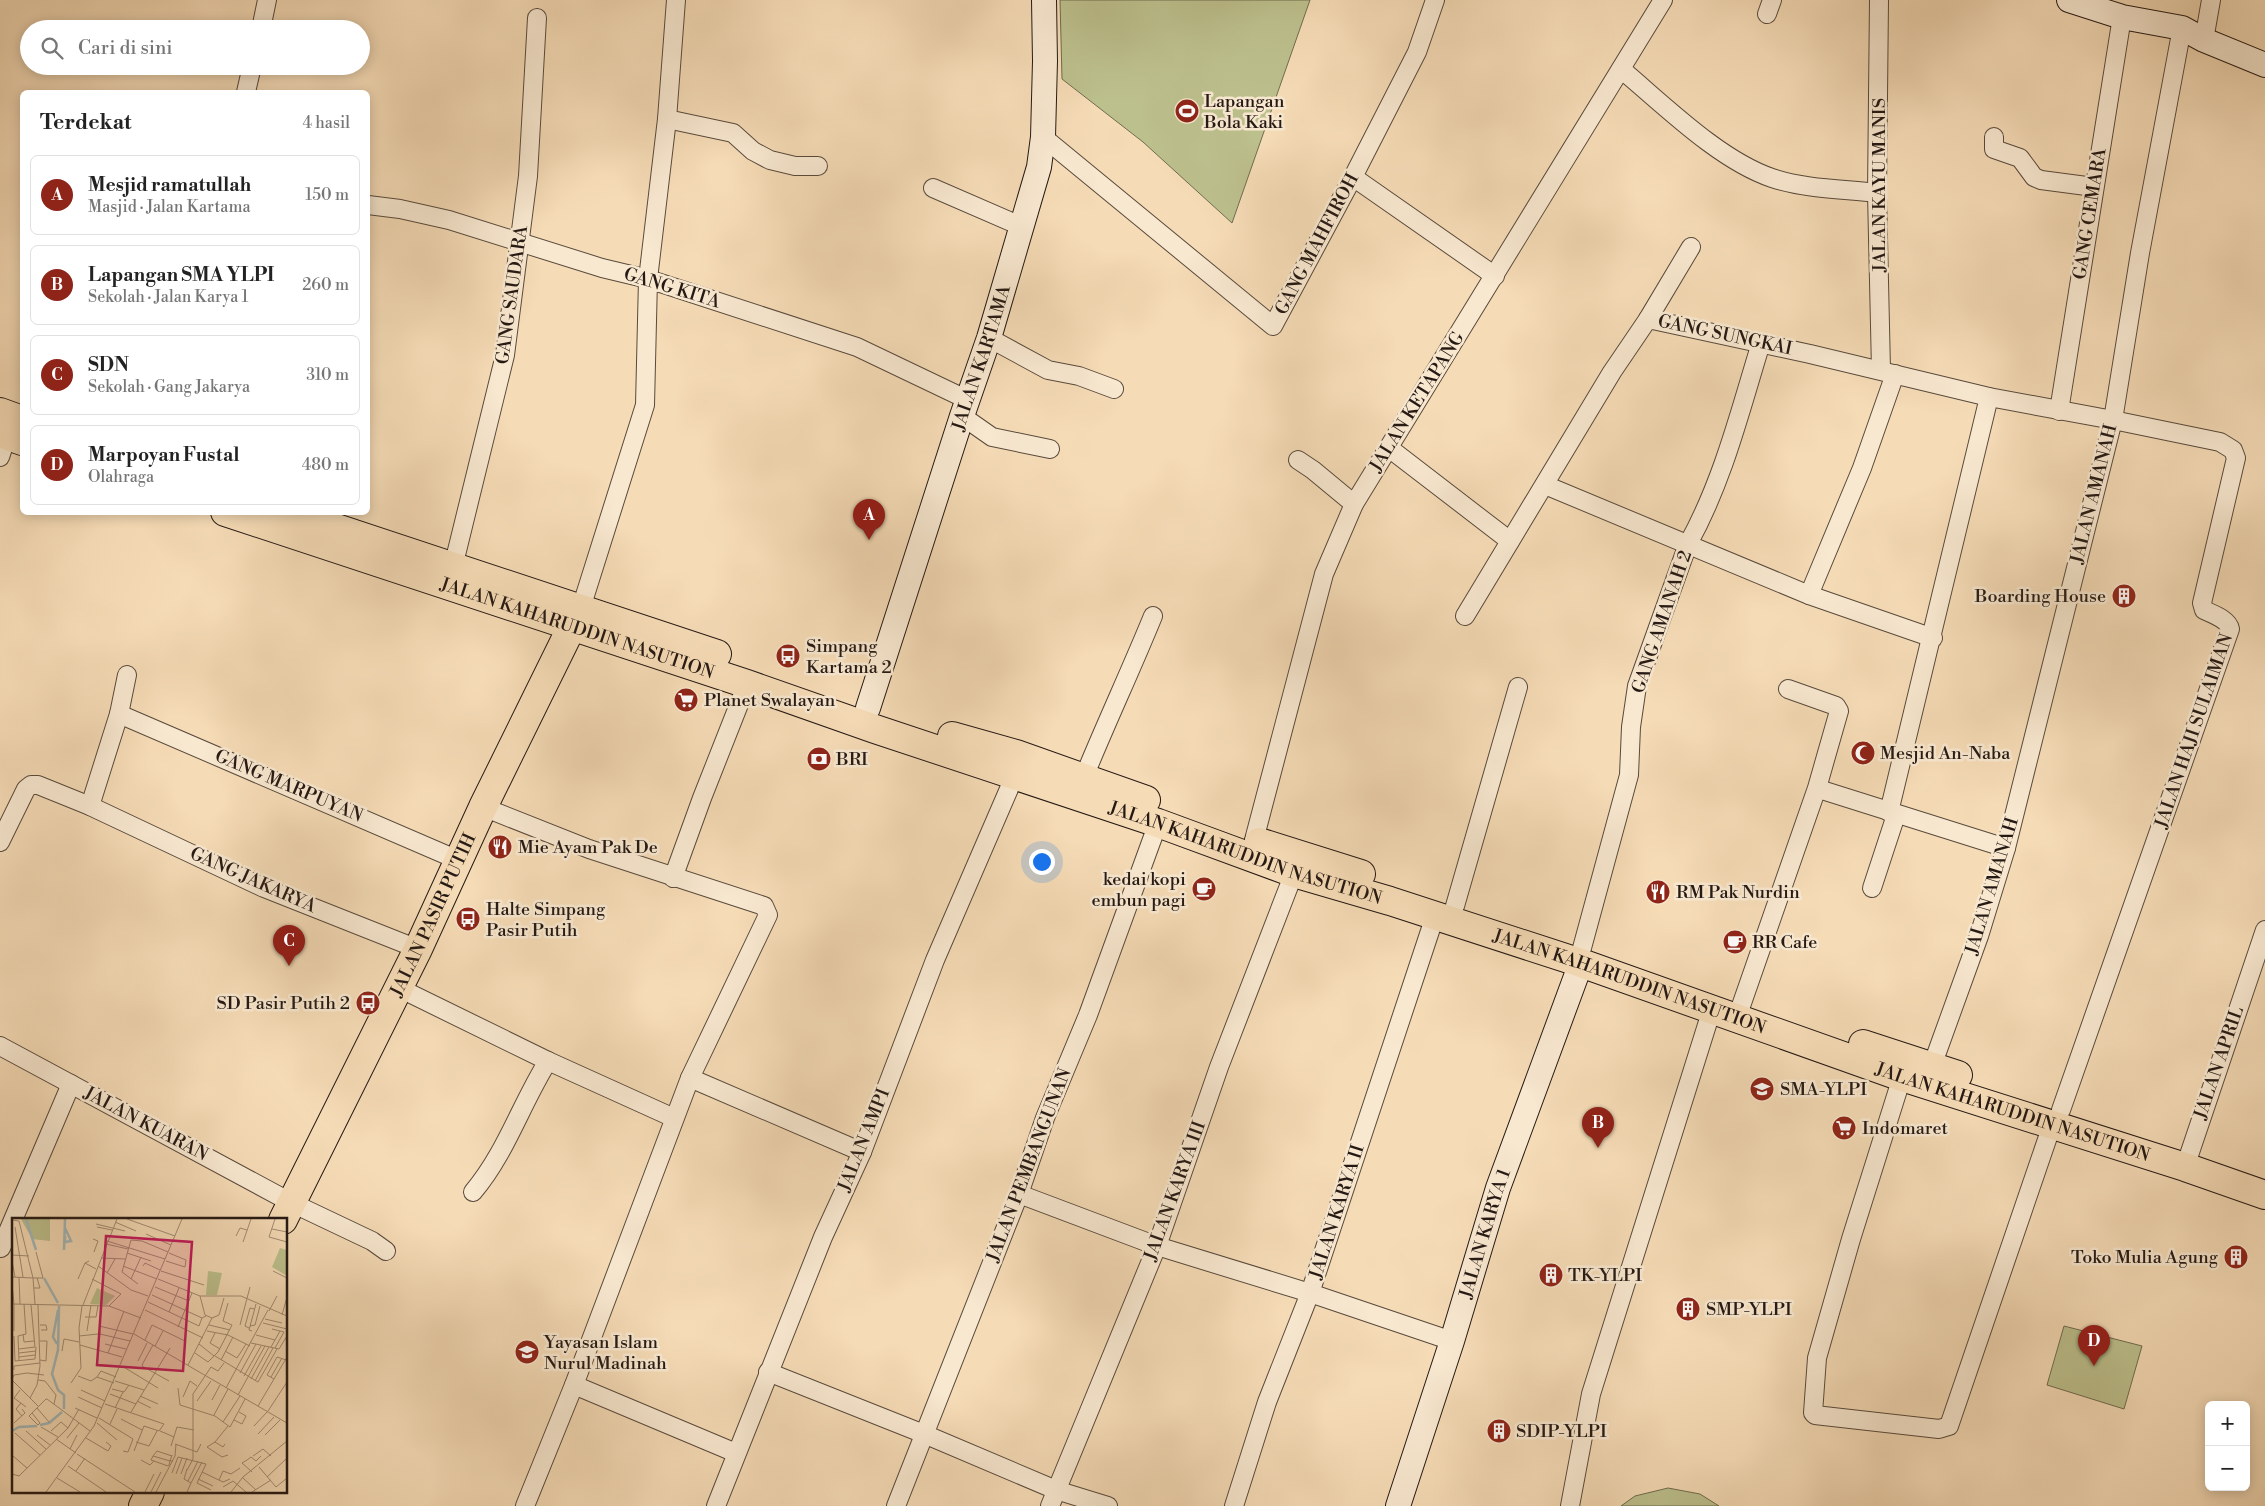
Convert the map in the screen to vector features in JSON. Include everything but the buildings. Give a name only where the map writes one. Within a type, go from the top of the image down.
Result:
[{"type":"highway","name":"JALAN KAHARUDDIN NASUTION","points":[[235,515],[576,617],[1084,777],[1445,911],[1932,1066],[2056,1118]]},
{"type":"highway","name":"JALAN KAHARUDDIN NASUTION","points":[[301,515],[454,567],[747,684],[1158,823],[1294,874],[1391,892]]},
{"type":"highway","name":"JALAN PASIR PUTIH","points":[[287,1211],[418,949],[483,807],[576,617]]},
{"type":"highway","name":"JALAN KAHARUDDIN NASUTION","points":[[1582,955],[1712,1009],[1902,1077],[2056,1118],[2186,1160],[2265,1178]]},
{"type":"highway","name":"JALAN KAHARUDDIN NASUTION","points":[[2186,1160],[2265,1195]]},
{"type":"highway","points":[[143,1506],[149,1494]]},
{"type":"street","points":[[263,20],[267,0]]},
{"type":"street","points":[[576,617],[645,405],[648,279],[667,118],[676,0]]},
{"type":"street","name":"JALAN KARTAMA","points":[[868,708],[989,338],[1039,167],[1043,137],[1044,0]]},
{"type":"street","name":"GANG MAHFIROH","points":[[1043,137],[1273,326],[1354,177],[1417,52],[1435,0]]},
{"type":"street","name":"JALAN KETAPANG","points":[[1254,840],[1324,574],[1333,548],[1354,504],[1663,0]]},
{"type":"street","name":"JALAN KAYU MANIS","points":[[1880,0],[1877,193],[1888,372]]},
{"type":"street","points":[[2069,0],[2122,17],[2182,28],[2204,40],[2265,64]]},
{"type":"street","points":[[2204,40],[2211,0]]},
{"type":"street","name":"GANG CEMARA","points":[[2059,411],[2122,17]]},
{"type":"street","name":"GANG SAUDARA","points":[[454,567],[505,356],[528,176],[537,18]]},
{"type":"street","name":"JALAN AMANAH","points":[[1932,1066],[1979,936],[2006,848],[2113,420],[2140,253],[2182,28]]},
{"type":"street","points":[[1621,69],[1730,157],[1771,178],[1792,183],[1877,193]]},
{"type":"street","points":[[246,90],[250,75]]},
{"type":"street","points":[[667,118],[733,133],[753,151],[770,160],[795,166],[818,166]]},
{"type":"street","points":[[1994,137],[1994,149],[2020,158],[2034,177],[2040,180],[2094,188]]},
{"type":"street","points":[[1354,177],[1494,276]]},
{"type":"street","points":[[933,188],[1023,226]]},
{"type":"street","name":"GANG KITA","points":[[370,205],[400,209],[449,220],[602,268],[648,279],[857,347],[965,408],[992,437],[1050,449]]},
{"type":"street","points":[[1648,319],[1691,247]]},
{"type":"street","name":"GANG SUNGKAI","points":[[1465,616],[1612,372],[1648,319],[1761,342],[1989,397],[2113,420]]},
{"type":"street","points":[[989,338],[1048,370],[1079,376],[1114,389]]},
{"type":"street","name":"GANG AMANAH 2","points":[[1582,955],[1630,774],[1631,727],[1637,686],[1688,544],[1700,523],[1719,476],[1761,342]]},
{"type":"street","points":[[1809,595],[1862,468],[1888,372]]},
{"type":"street","points":[[1872,888],[1893,814],[1989,397]]},
{"type":"street","name":"JALAN HAJI SULAIMAN","points":[[2056,1118],[2230,629],[2230,625],[2225,621],[2204,610],[2202,603],[2235,454],[2228,446],[2220,442],[2113,420]]},
{"type":"street","points":[[1389,448],[1510,541]]},
{"type":"street","points":[[1298,460],[1354,504]]},
{"type":"street","points":[[1545,485],[1809,595],[1933,638]]},
{"type":"street","points":[[1084,777],[1153,616]]},
{"type":"street","points":[[90,806],[119,714],[127,675]]},
{"type":"street","points":[[673,878],[747,684]]},
{"type":"street","name":"JALAN KARYA II","points":[[1234,1506],[1267,1402],[1310,1293],[1445,911],[1518,687]]},
{"type":"street","points":[[1741,1006],[1821,790],[1838,708],[1788,689]]},
{"type":"street","name":"GANG MARPUYAN","points":[[119,714],[315,796],[458,860]]},
{"type":"street","name":"JALAN AMPI","points":[[716,1506],[823,1237],[862,1152],[935,960],[1015,775]]},
{"type":"street","name":"GANG JAKARYA","points":[[0,842],[26,789],[31,785],[38,785],[90,806],[264,888],[418,949]]},
{"type":"street","points":[[1821,790],[2006,848]]},
{"type":"street","points":[[483,807],[589,849],[673,878],[764,906],[768,914],[690,1078],[574,1385],[525,1506]]},
{"type":"street","name":"JALAN PEMBANGUNAN","points":[[896,1506],[1019,1194],[1045,1118],[1088,1015],[1158,823]]},
{"type":"street","name":"JALAN KARYA III","points":[[1053,1498],[1157,1246],[1219,1067],[1294,874]]},
{"type":"street","name":"JALAN APRIL","points":[[2186,1160],[2265,930]]},
{"type":"street","name":"JALAN KARYA 1","points":[[1398,1506],[1452,1341],[1498,1188],[1582,955]]},
{"type":"street","points":[[399,988],[548,1061],[674,1118]]},
{"type":"street","points":[[1570,1506],[1591,1394],[1712,1009]]},
{"type":"street","name":"JALAN KUARAN","points":[[0,1046],[71,1084],[287,1211],[372,1241],[386,1251]]},
{"type":"street","points":[[473,1192],[494,1164],[534,1083],[548,1061]]},
{"type":"street","points":[[1902,1077],[1854,1229],[1817,1358],[1813,1413],[1815,1415],[1939,1429],[1949,1426],[2056,1118]]},
{"type":"street","points":[[690,1078],[862,1152]]},
{"type":"street","points":[[14,1218],[71,1084]]},
{"type":"street","points":[[1019,1194],[1157,1246],[1310,1293],[1452,1341]]},
{"type":"street","points":[[1,1248],[12,1222]]},
{"type":"street","points":[[768,1372],[924,1434],[1053,1498],[1108,1506]]},
{"type":"street","points":[[574,1385],[736,1453]]},
{"type":"green space","name":"Lapangan Bola Kaki","points":[[1060,0],[1310,0],[1232,223],[1143,142],[1062,79]]},
{"type":"green space","points":[[2064,1326],[2142,1346],[2124,1409],[2047,1385]]},
{"type":"green space","points":[[1668,1488],[1700,1494],[1719,1506],[1621,1506],[1635,1496]]},
{"type":"place","name":"Lapangan Bola Kaki","points":[[1187,111]]},
{"type":"place","name":"Mesjid ramatullah","points":[[869,540]]},
{"type":"place","name":"Boarding House","points":[[2124,596]]},
{"type":"place","name":"Simpang Kartama 2","points":[[788,656]]},
{"type":"place","name":"Planet Swalayan","points":[[686,700]]},
{"type":"place","name":"Mesjid An-Naba","points":[[1863,753]]},
{"type":"place","name":"BRI","points":[[819,759]]},
{"type":"place","name":"Mie Ayam Pak De","points":[[500,847]]},
{"type":"place","name":"kedai kopi embun pagi","points":[[1204,889]]},
{"type":"place","name":"RM Pak Nurdin","points":[[1658,892]]},
{"type":"place","name":"Halte Simpang Pasir Putih","points":[[468,919]]},
{"type":"place","name":"RR Cafe","points":[[1735,942]]},
{"type":"place","name":"SDN","points":[[289,966]]},
{"type":"place","name":"SD Pasir Putih 2","points":[[368,1003]]},
{"type":"place","name":"SMA-YLPI","points":[[1762,1089]]},
{"type":"place","name":"Indomaret","points":[[1844,1128]]},
{"type":"place","name":"Lapangan SMA YLPI","points":[[1598,1148]]},
{"type":"place","name":"Toko Mulia Agung","points":[[2236,1257]]},
{"type":"place","name":"TK-YLPI","points":[[1551,1275]]},
{"type":"place","name":"SMP-YLPI","points":[[1688,1309]]},
{"type":"place","name":"Yayasan Islam Nurul Madinah","points":[[527,1352]]},
{"type":"place","name":"Marpoyan Fustal","points":[[2094,1366]]},
{"type":"place","name":"SDIP-YLPI","points":[[1499,1431]]}]
